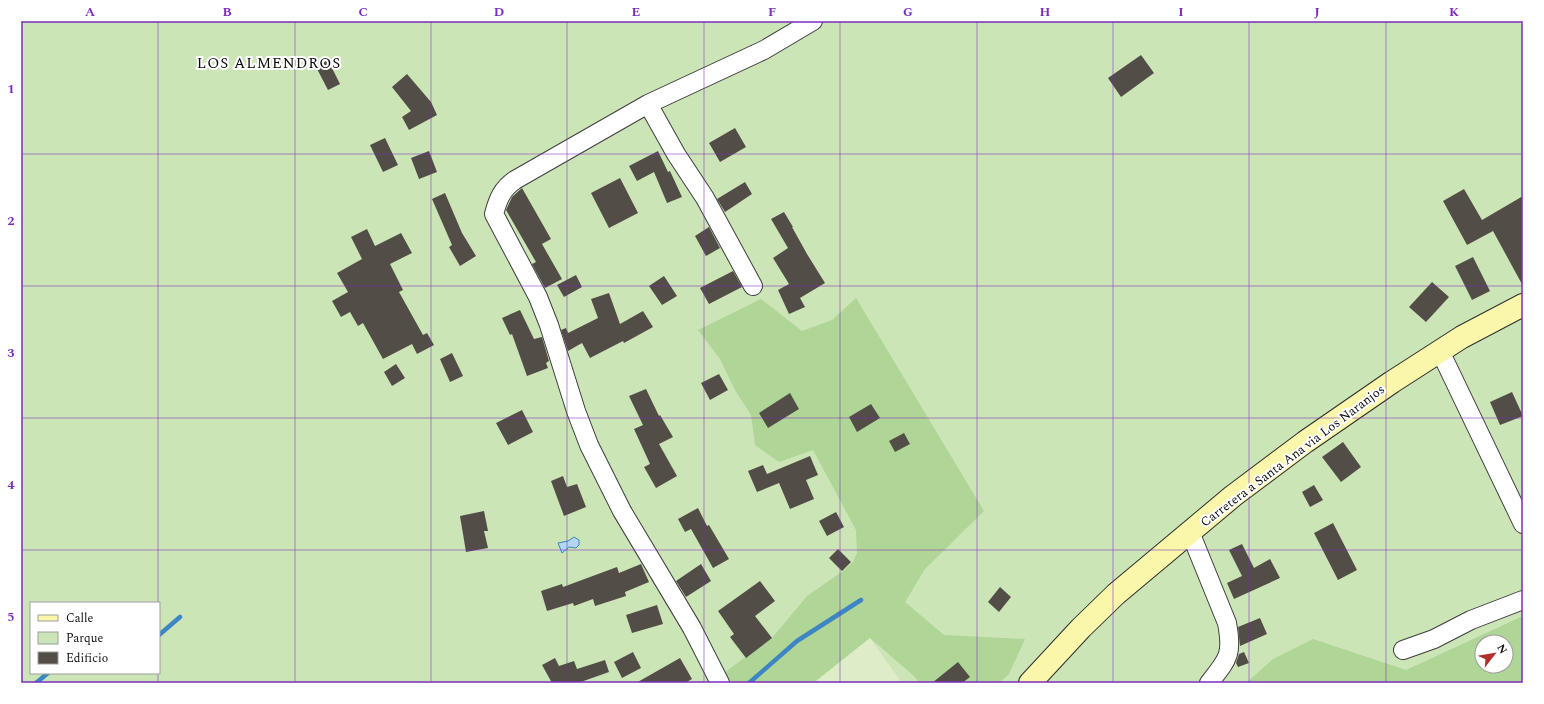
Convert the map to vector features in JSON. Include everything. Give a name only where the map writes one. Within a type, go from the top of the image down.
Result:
[{"type":"main road","name":"Carretera a Santa Ana via Los Naranjos","points":[[1030,683],[1081,628],[1116,594],[1233,496],[1305,442],[1392,382],[1462,337],[1523,305]]},
{"type":"street","points":[[720,683],[692,628],[622,511],[589,445],[576,411],[549,325],[538,298],[494,214],[501,192],[508,185],[648,104],[764,50],[813,21]]},
{"type":"street","points":[[648,104],[676,154],[705,198],[753,286]]},
{"type":"street","points":[[1440,351],[1523,524]]},
{"type":"street","points":[[1190,532],[1228,623],[1230,637],[1229,654],[1224,664],[1209,683]]},
{"type":"street","points":[[1402,650],[1434,639],[1471,620],[1523,600]]},
{"type":"green space","points":[[21,21],[1523,21],[1523,683],[21,683]]},
{"type":"green space","points":[[856,298],[984,511],[925,569],[905,602],[944,635],[1025,639],[1009,674],[999,683],[919,683],[915,677],[870,638],[813,683],[731,683],[725,672],[772,638],[807,596],[843,571],[853,562],[857,553],[856,530],[813,450],[779,462],[755,445],[751,415],[735,390],[720,359],[698,330],[761,299],[802,331],[832,320]]},
{"type":"green space","points":[[1523,616],[1523,683],[1246,683],[1273,659],[1313,639],[1406,670],[1474,639],[1474,674],[1514,674],[1514,634],[1484,634]]},
{"type":"green space","points":[[870,638],[902,683],[814,683]]},
{"type":"water","points":[[574,537],[579,540],[579,545],[576,548],[569,547],[562,553],[558,543],[568,541]]},
{"type":"building","points":[[1141,55],[1154,73],[1121,97],[1108,78]]},
{"type":"building","points":[[328,60],[340,84],[328,90],[316,67]]},
{"type":"building","points":[[407,74],[431,102],[437,115],[409,130],[402,117],[411,111],[392,87]]},
{"type":"building","points":[[735,128],[746,147],[720,162],[709,143]]},
{"type":"building","points":[[385,138],[398,165],[383,172],[370,145]]},
{"type":"building","points":[[429,151],[437,172],[419,179],[411,158]]},
{"type":"building","points":[[658,151],[668,172],[670,171],[682,197],[667,203],[654,172],[637,181],[629,166]]},
{"type":"building","points":[[620,178],[638,213],[609,228],[591,193]]},
{"type":"building","points":[[745,182],[752,194],[725,212],[717,199]]},
{"type":"building","points":[[522,188],[551,239],[542,244],[562,279],[545,288],[532,264],[536,262],[506,210],[512,197]]},
{"type":"building","points":[[1464,189],[1482,220],[1523,196],[1523,286],[1493,231],[1467,245],[1443,201]]},
{"type":"building","points":[[445,193],[462,233],[476,256],[460,266],[449,247],[452,245],[432,199]]},
{"type":"building","points":[[784,212],[825,283],[800,298],[805,307],[789,314],[778,290],[789,284],[773,258],[788,248],[771,219]]},
{"type":"building","points":[[709,227],[720,248],[706,256],[695,236]]},
{"type":"building","points":[[367,229],[375,246],[401,233],[412,253],[390,264],[403,290],[399,292],[423,335],[427,333],[434,345],[417,354],[412,344],[383,359],[363,323],[358,326],[350,312],[341,317],[332,301],[348,292],[337,273],[362,259],[351,237]]},
{"type":"building","points":[[1473,257],[1490,291],[1472,300],[1455,266]]},
{"type":"building","points":[[733,271],[742,287],[709,304],[700,288]]},
{"type":"building","points":[[576,275],[582,287],[564,297],[557,285]]},
{"type":"building","points":[[664,276],[677,296],[662,305],[649,286]]},
{"type":"building","points":[[1432,282],[1449,297],[1426,322],[1409,307]]},
{"type":"building","points":[[609,293],[620,324],[643,311],[653,327],[624,343],[623,341],[590,358],[582,343],[568,351],[561,330],[566,328],[568,333],[598,318],[591,299]]},
{"type":"building","points":[[520,310],[534,339],[542,337],[549,361],[546,363],[548,368],[527,376],[512,334],[510,335],[502,318]]},
{"type":"building","points":[[452,353],[463,376],[450,382],[440,359]]},
{"type":"building","points":[[396,364],[405,378],[392,386],[384,372]]},
{"type":"building","points":[[719,374],[728,390],[710,400],[701,383]]},
{"type":"building","points":[[646,389],[659,416],[660,415],[673,437],[659,444],[677,476],[656,488],[644,467],[650,464],[634,429],[643,425],[629,396]]},
{"type":"building","points":[[1512,392],[1523,416],[1500,425],[1490,402]]},
{"type":"building","points":[[790,393],[799,409],[768,428],[759,413]]},
{"type":"building","points":[[871,404],[880,418],[857,432],[849,417]]},
{"type":"building","points":[[522,410],[533,432],[508,445],[496,423]]},
{"type":"building","points":[[904,433],[910,444],[895,452],[889,441]]},
{"type":"building","points":[[1343,442],[1361,467],[1341,482],[1322,457]]},
{"type":"building","points":[[810,456],[818,475],[806,480],[814,499],[790,509],[779,483],[757,492],[748,471],[763,465],[767,474]]},
{"type":"building","points":[[563,476],[567,487],[577,484],[586,507],[564,516],[551,481]]},
{"type":"building","points":[[1314,485],[1323,500],[1310,507],[1302,492]]},
{"type":"building","points":[[698,508],[707,526],[709,525],[729,559],[713,568],[691,529],[685,532],[678,519]]},
{"type":"building","points":[[484,511],[488,531],[484,531],[488,548],[466,552],[460,516]]},
{"type":"building","points":[[836,512],[844,527],[827,536],[819,521]]},
{"type":"building","points":[[1333,523],[1357,570],[1338,580],[1314,533]]},
{"type":"building","points":[[1242,544],[1254,568],[1270,559],[1280,578],[1234,599],[1227,583],[1242,576],[1229,550]]},
{"type":"building","points":[[838,549],[851,562],[842,571],[829,558]]},
{"type":"building","points":[[641,564],[649,582],[625,592],[626,596],[595,606],[593,599],[574,606],[573,603],[547,611],[541,591],[562,584],[563,587],[617,567],[619,573]]},
{"type":"building","points":[[701,564],[711,581],[686,597],[676,581]]},
{"type":"building","points":[[760,581],[775,601],[755,616],[772,638],[746,658],[730,637],[734,634],[718,611]]},
{"type":"building","points":[[1000,587],[1011,597],[999,612],[988,602]]},
{"type":"building","points":[[657,605],[663,624],[632,633],[626,615]]},
{"type":"building","points":[[1260,618],[1267,634],[1240,646],[1238,627]]},
{"type":"building","points":[[633,652],[641,668],[622,678],[614,662]]},
{"type":"building","points":[[1244,652],[1249,663],[1238,667],[1236,663],[1239,654]]},
{"type":"building","points":[[555,658],[559,666],[574,661],[577,669],[605,660],[609,672],[578,683],[552,683],[542,665]]},
{"type":"building","points":[[680,658],[692,679],[685,683],[636,683]]},
{"type":"building","points":[[958,662],[970,677],[962,683],[932,683]]},
{"type":"waterway","points":[[749,683],[797,641],[861,600]]},
{"type":"waterway","points":[[160,634],[180,617]]},
{"type":"waterway","points":[[36,683],[47,674]]},
{"type":"district","name":"LOS ALMENDROS","points":[[269,63]]}]
